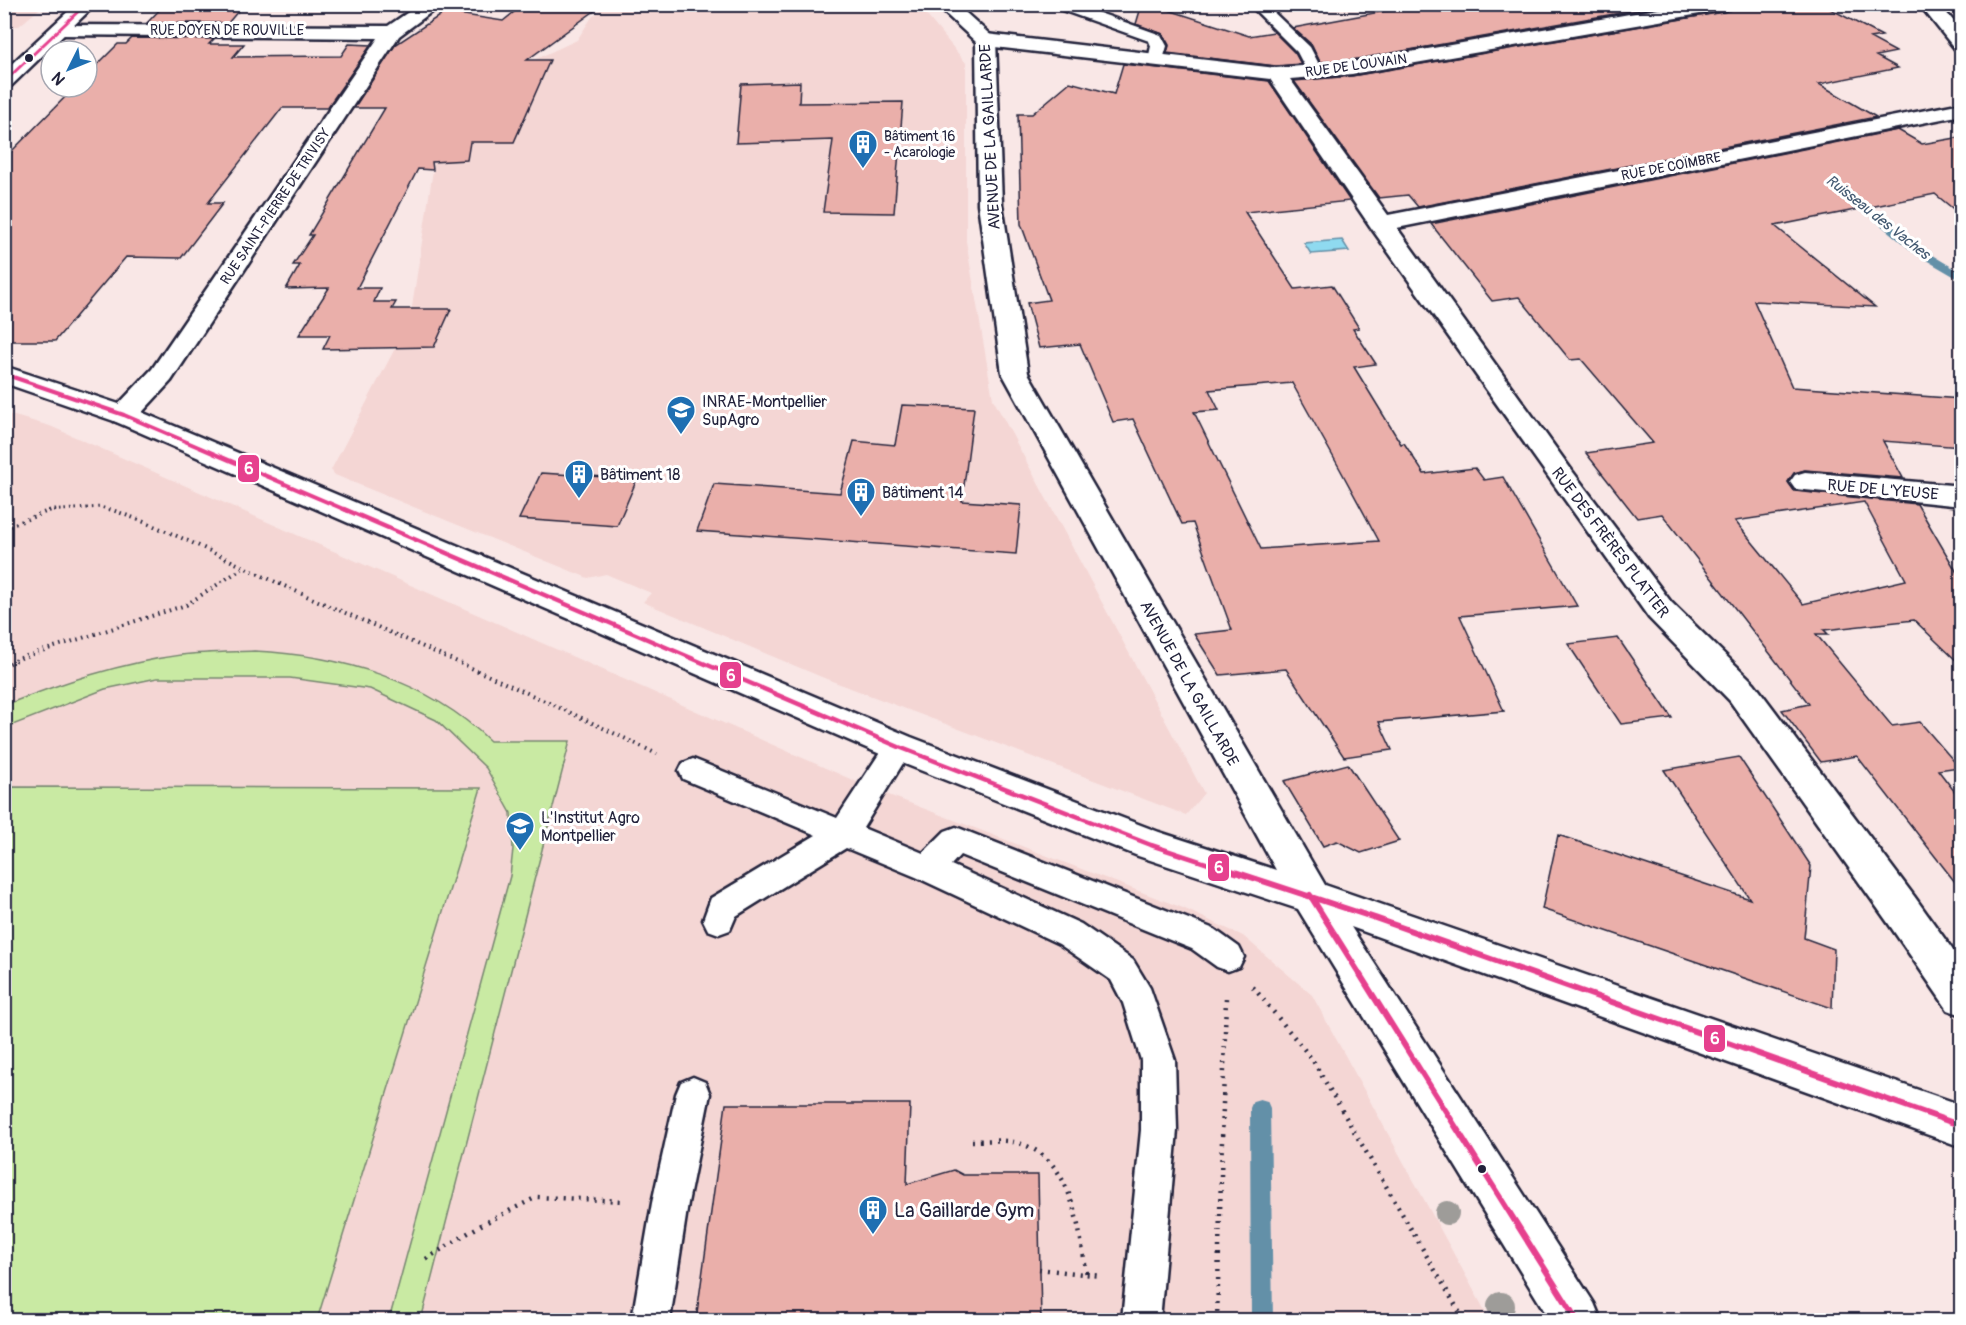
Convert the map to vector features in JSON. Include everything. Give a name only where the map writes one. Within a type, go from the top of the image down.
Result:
[{"type":"street","points":[[4,82],[87,4]]},
{"type":"street","name":"RUE SAINT-PIERRE DE TRIVISY","points":[[124,415],[162,375],[392,32],[433,4]]},
{"type":"street","name":"AVENUE DE LA GAILLARDE","points":[[944,4],[986,40],[990,204],[1015,373],[1310,895],[1577,1320]]},
{"type":"street","name":"RUE DE LOUVAIN","points":[[986,40],[1275,75],[1352,68],[1722,4]]},
{"type":"street","points":[[1935,7],[1962,45]]},
{"type":"street","name":"RUE DOYEN DE ROUVILLE","points":[[61,29],[392,32]]},
{"type":"street","name":"RUE DES FRÈRES PLATTER","points":[[1275,75],[1380,224],[1653,600],[1742,692],[1962,997]]},
{"type":"street","name":"RUE DE COÏMBRE","points":[[1380,224],[1962,109]]},
{"type":"street","points":[[4,375],[124,415],[898,747],[1151,845],[1310,895],[1962,1126]]},
{"type":"street","name":"RUE DE L'YEUSE","points":[[1805,482],[1962,496]]},
{"type":"lane","points":[[1058,4],[1155,38],[1159,46],[1156,60]]},
{"type":"lane","points":[[1256,4],[1304,50],[1315,72]]},
{"type":"lane","points":[[719,920],[722,908],[843,834],[898,747]]},
{"type":"lane","points":[[693,771],[927,868],[1070,934],[1122,970],[1138,999],[1158,1060],[1159,1130],[1143,1279],[1141,1320]]},
{"type":"lane","points":[[927,868],[956,840],[1203,939],[1227,957]]},
{"type":"lane","points":[[651,1320],[670,1203],[693,1094]]},
{"type":"path","points":[[4,528],[51,510],[101,507],[141,520],[243,568],[594,723],[693,771]]},
{"type":"path","points":[[4,666],[23,657],[186,605],[243,568]]},
{"type":"path","points":[[1217,1320],[1227,957]]},
{"type":"path","points":[[1227,957],[1312,1059],[1464,1320]]},
{"type":"path","points":[[972,1141],[1020,1143],[1046,1155],[1067,1186],[1087,1275]]},
{"type":"path","points":[[426,1259],[481,1225],[537,1197],[670,1203]]},
{"type":"path","points":[[1040,1269],[1143,1279]]},
{"type":"shaded area","points":[[5,4],[44,5],[19,26],[5,26]]},
{"type":"shaded area","name":"INRAE-Montpellier SupAgro","points":[[608,5],[918,5],[966,63],[966,241],[993,399],[1204,793],[1186,815],[824,678],[643,602],[651,593],[606,574],[588,578],[335,475],[331,470],[410,320],[441,118],[479,85],[577,40],[592,17]]},
{"type":"shaded area","name":"L'Institut Agro Montpellier","points":[[4,413],[50,426],[873,789],[1183,908],[1243,936],[1312,995],[1490,1320],[5,1320]]},
{"type":"green space","points":[[254,651],[318,658],[381,675],[439,702],[490,741],[570,741],[421,1320],[389,1320],[510,876],[513,849],[511,813],[486,768],[436,720],[370,689],[290,678],[157,678],[105,689],[5,728],[5,705],[91,675],[136,663],[181,655]]},
{"type":"green space","points":[[5,787],[481,788],[317,1320],[5,1320]]},
{"type":"water","points":[[1342,240],[1349,251],[1311,254],[1304,243]]},
{"type":"building","points":[[165,4],[244,4],[228,23],[147,23]]},
{"type":"building","points":[[524,4],[604,4],[527,60],[550,60],[514,142],[470,142],[467,160],[432,162],[433,170],[418,169],[357,288],[380,288],[374,302],[396,302],[392,309],[451,309],[434,347],[323,349],[330,335],[299,335],[329,288],[286,289],[300,265],[293,265],[313,235],[309,235],[385,108],[354,108],[395,45],[445,12],[503,21]]},
{"type":"building","points":[[1142,4],[1150,4],[1249,36],[1274,32],[1295,53],[1301,64],[1276,66],[1167,53],[1169,45],[1163,34],[1136,24]]},
{"type":"building","points":[[1423,4],[1671,4],[1352,60],[1320,62],[1312,45],[1293,28]]},
{"type":"building","points":[[1734,4],[1800,4],[1807,8],[1823,5],[1882,36],[1870,38],[1896,52],[1876,56],[1898,68],[1819,84],[1876,117],[1418,207],[1408,195],[1379,198],[1294,81],[1352,76],[1723,12],[1731,10]]},
{"type":"building","points":[[132,38],[214,39],[209,44],[244,44],[233,57],[341,56],[349,44],[371,45],[327,108],[282,108],[208,203],[223,203],[181,258],[126,257],[55,341],[4,341],[4,159],[63,99],[99,99],[99,63],[118,44],[126,44]]},
{"type":"building","points":[[1123,64],[1269,81],[1350,201],[1245,212],[1295,289],[1332,285],[1359,328],[1353,329],[1376,364],[1354,367],[1401,444],[1404,443],[1424,474],[1475,468],[1484,480],[1503,477],[1577,606],[1460,616],[1504,711],[1379,722],[1392,750],[1344,757],[1286,669],[1220,675],[1194,634],[1232,630],[1193,523],[1182,524],[1133,419],[1113,422],[1080,344],[1039,348],[1027,303],[1049,300],[1021,224],[1018,114],[1032,114],[1070,82],[1114,94]],"holes":[[[1292,383],[1379,541],[1261,549],[1194,412],[1219,410],[1209,390]]]},
{"type":"building","name":"Bâtiment 16 - Acarologie","points":[[800,82],[799,103],[903,102],[894,213],[823,212],[833,140],[736,143],[741,84]]},
{"type":"building","points":[[1898,130],[1922,144],[1962,137],[1962,216],[1935,194],[1775,226],[1875,307],[1754,301],[1792,387],[1962,399],[1962,447],[1883,441],[1903,478],[1805,470],[1794,473],[1788,482],[1795,491],[1917,504],[1962,581],[1962,666],[1914,620],[1824,630],[1828,634],[1816,634],[1892,726],[1920,722],[1959,767],[1938,770],[1962,801],[1962,891],[1857,756],[1821,762],[1782,710],[1809,704],[1662,514],[1637,518],[1586,453],[1653,443],[1581,359],[1570,360],[1519,297],[1492,301],[1431,224]],"holes":[[[1864,502],[1906,580],[1803,604],[1735,521]]]},
{"type":"building","name":"Bâtiment 14","points":[[902,405],[974,408],[962,501],[1021,505],[1016,554],[697,531],[714,484],[840,493],[854,441],[895,445]]},
{"type":"building","name":"Bâtiment 18","points":[[541,473],[637,479],[617,526],[519,519]]},
{"type":"building","points":[[1618,638],[1672,718],[1621,724],[1568,644]]},
{"type":"building","points":[[1739,757],[1811,866],[1804,938],[1834,949],[1832,1008],[1542,909],[1558,835],[1750,899],[1664,770]]},
{"type":"building","points":[[1348,764],[1399,841],[1361,853],[1337,841],[1323,846],[1284,781]]},
{"type":"building","name":"La Gaillarde Gym","points":[[726,1104],[910,1104],[907,1184],[954,1170],[963,1175],[1038,1175],[1041,1320],[696,1320]]},
{"type":"waterway","name":"Ruisseau des Vaches","points":[[1851,195],[1918,251],[1962,278]]},
{"type":"waterway","points":[[1260,1108],[1262,1320]]},
{"type":"transit line","name":"6","points":[[4,82],[86,4]]},
{"type":"transit line","name":"6","points":[[4,374],[124,415],[899,747],[1151,845],[1375,918],[1962,1126]]},
{"type":"transit line","name":"6","points":[[1310,895],[1577,1320]]},
{"type":"place","name":"Bâtiment 16 - Acarologie","points":[[863,170]]},
{"type":"place","name":"INRAE-Montpellier SupAgro","points":[[681,436]]},
{"type":"place","name":"Bâtiment 18","points":[[579,500]]},
{"type":"place","name":"Bâtiment 14","points":[[861,518]]},
{"type":"place","name":"L'Institut Agro Montpellier","points":[[520,852]]},
{"type":"place","name":"La Gaillarde Gym","points":[[873,1236]]}]
